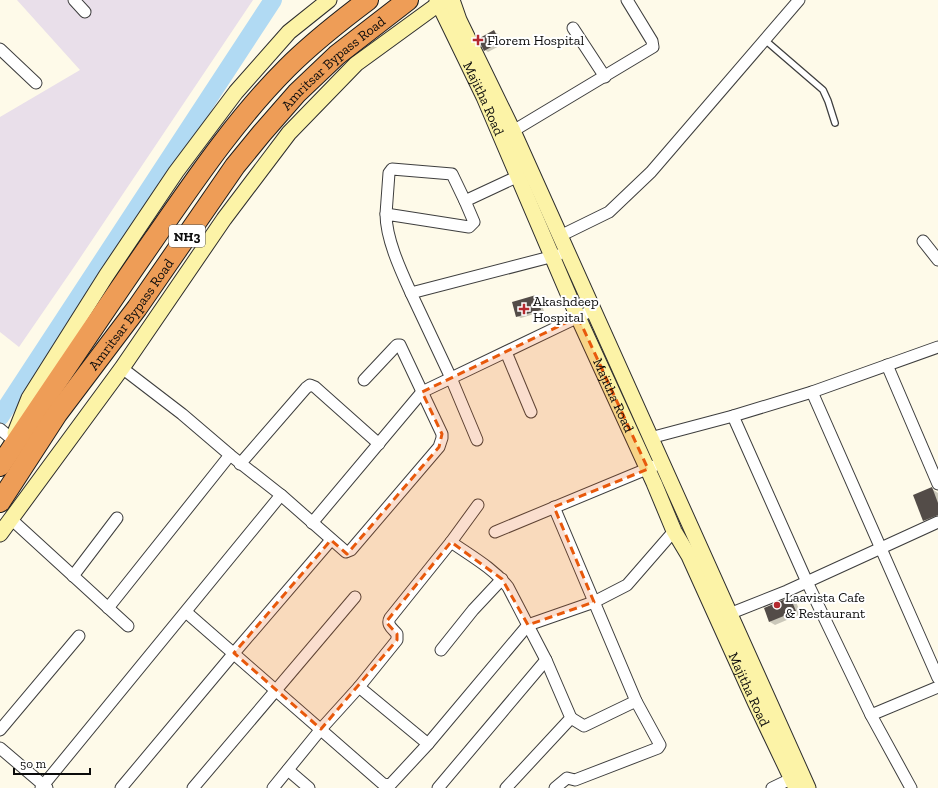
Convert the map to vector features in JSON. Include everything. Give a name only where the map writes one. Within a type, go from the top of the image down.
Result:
[{"type":"highway","name":"Amritsar Bypass Road","points":[[4,444],[225,140],[256,102],[288,67],[332,27],[368,0]]},
{"type":"highway","name":"Amritsar Bypass Road","points":[[0,502],[57,414],[137,308],[235,166],[296,93],[337,55],[408,0]]},
{"type":"main road","points":[[4,444],[29,398],[106,276],[176,172],[236,92],[289,32],[329,0]]},
{"type":"main road","points":[[0,534],[122,368],[224,219],[289,133],[356,64],[443,1]]},
{"type":"main road","name":"Majitha Road","points":[[443,1],[459,20],[513,131],[524,173],[560,255],[593,310],[662,463],[729,614],[796,781]]},
{"type":"main road","name":"Majitha Road","points":[[443,1],[484,97],[524,173],[560,236],[560,255],[578,317],[648,469],[674,531],[694,568],[796,781],[808,788]]},
{"type":"street","points":[[74,0],[86,12]]},
{"type":"street","points":[[513,131],[653,47],[652,42],[627,0]]},
{"type":"street","points":[[560,236],[609,212],[616,207],[651,172],[799,0]]},
{"type":"street","points":[[573,28],[605,77]]},
{"type":"street","points":[[0,49],[36,83]]},
{"type":"street","points":[[386,214],[469,227],[474,222],[452,174],[392,169],[388,173],[386,214],[386,222],[395,256],[452,378],[477,440]]},
{"type":"street","points":[[465,201],[524,173]]},
{"type":"street","points":[[923,242],[938,260]]},
{"type":"street","points":[[411,293],[560,255]]},
{"type":"street","points":[[312,523],[380,444],[422,392],[593,310]]},
{"type":"street","points":[[122,368],[182,414],[346,552],[351,550],[439,447],[442,438],[442,434],[399,344],[364,380]]},
{"type":"street","points":[[650,438],[733,416],[812,392],[938,347]]},
{"type":"street","points":[[506,352],[531,412]]},
{"type":"street","points":[[887,365],[938,484]]},
{"type":"street","points":[[240,464],[310,385],[315,387],[380,444]]},
{"type":"street","points":[[812,392],[938,678]]},
{"type":"street","points":[[733,416],[807,582],[871,715],[911,788]]},
{"type":"street","points":[[108,608],[230,455]]},
{"type":"street","points":[[495,532],[662,463]]},
{"type":"street","points":[[0,748],[44,787],[280,495]]},
{"type":"street","points":[[273,788],[397,640],[397,634],[389,625],[390,618],[451,542],[478,505]]},
{"type":"street","points":[[554,508],[636,701],[659,741],[659,746],[577,784],[567,778],[555,788]]},
{"type":"street","points":[[73,576],[117,518]]},
{"type":"street","points":[[11,519],[128,626]]},
{"type":"street","points":[[729,614],[807,582],[938,522]]},
{"type":"street","points":[[186,612],[387,786],[393,783],[428,744],[528,625],[594,602],[627,585],[674,531]]},
{"type":"street","points":[[121,788],[331,540]]},
{"type":"street","points":[[451,542],[502,579],[508,587],[546,660],[571,718],[584,726],[636,701]]},
{"type":"street","points":[[441,650],[473,610],[502,579]]},
{"type":"street","points":[[193,788],[355,597]]},
{"type":"street","points":[[0,730],[79,636]]},
{"type":"street","points":[[438,788],[546,660]]},
{"type":"street","points":[[359,687],[428,744]]},
{"type":"street","points":[[871,715],[938,687]]},
{"type":"street","points":[[510,786],[571,718]]},
{"type":"street","points":[[288,770],[309,788]]},
{"type":"street","points":[[772,788],[796,781]]},
{"type":"lane","points":[[765,40],[823,90],[835,123]]},
{"type":"highlighted area","points":[[578,317],[648,469],[554,507],[594,602],[528,625],[502,579],[451,542],[386,622],[397,634],[397,640],[321,729],[234,653],[331,540],[347,554],[439,447],[442,434],[422,392]]},
{"type":"shaded area","points":[[17,0],[253,0],[19,347],[0,332],[0,117],[80,70]]},
{"type":"building","points":[[494,30],[500,42],[484,51],[478,39]]},
{"type":"building","points":[[536,295],[541,310],[516,317],[512,302]]},
{"type":"building","points":[[932,487],[938,503],[938,515],[923,521],[913,495]]},
{"type":"building","name":"Laavista Cafe & Restaurant","points":[[790,597],[796,611],[769,622],[764,608]]},
{"type":"waterway","points":[[0,417],[273,0]]},
{"type":"place","name":"Florem Hospital","points":[[478,40]]},
{"type":"place","name":"Akashdeep Hospital","points":[[524,309]]},
{"type":"place","name":"Laavista Cafe & Restaurant","points":[[777,605]]}]
